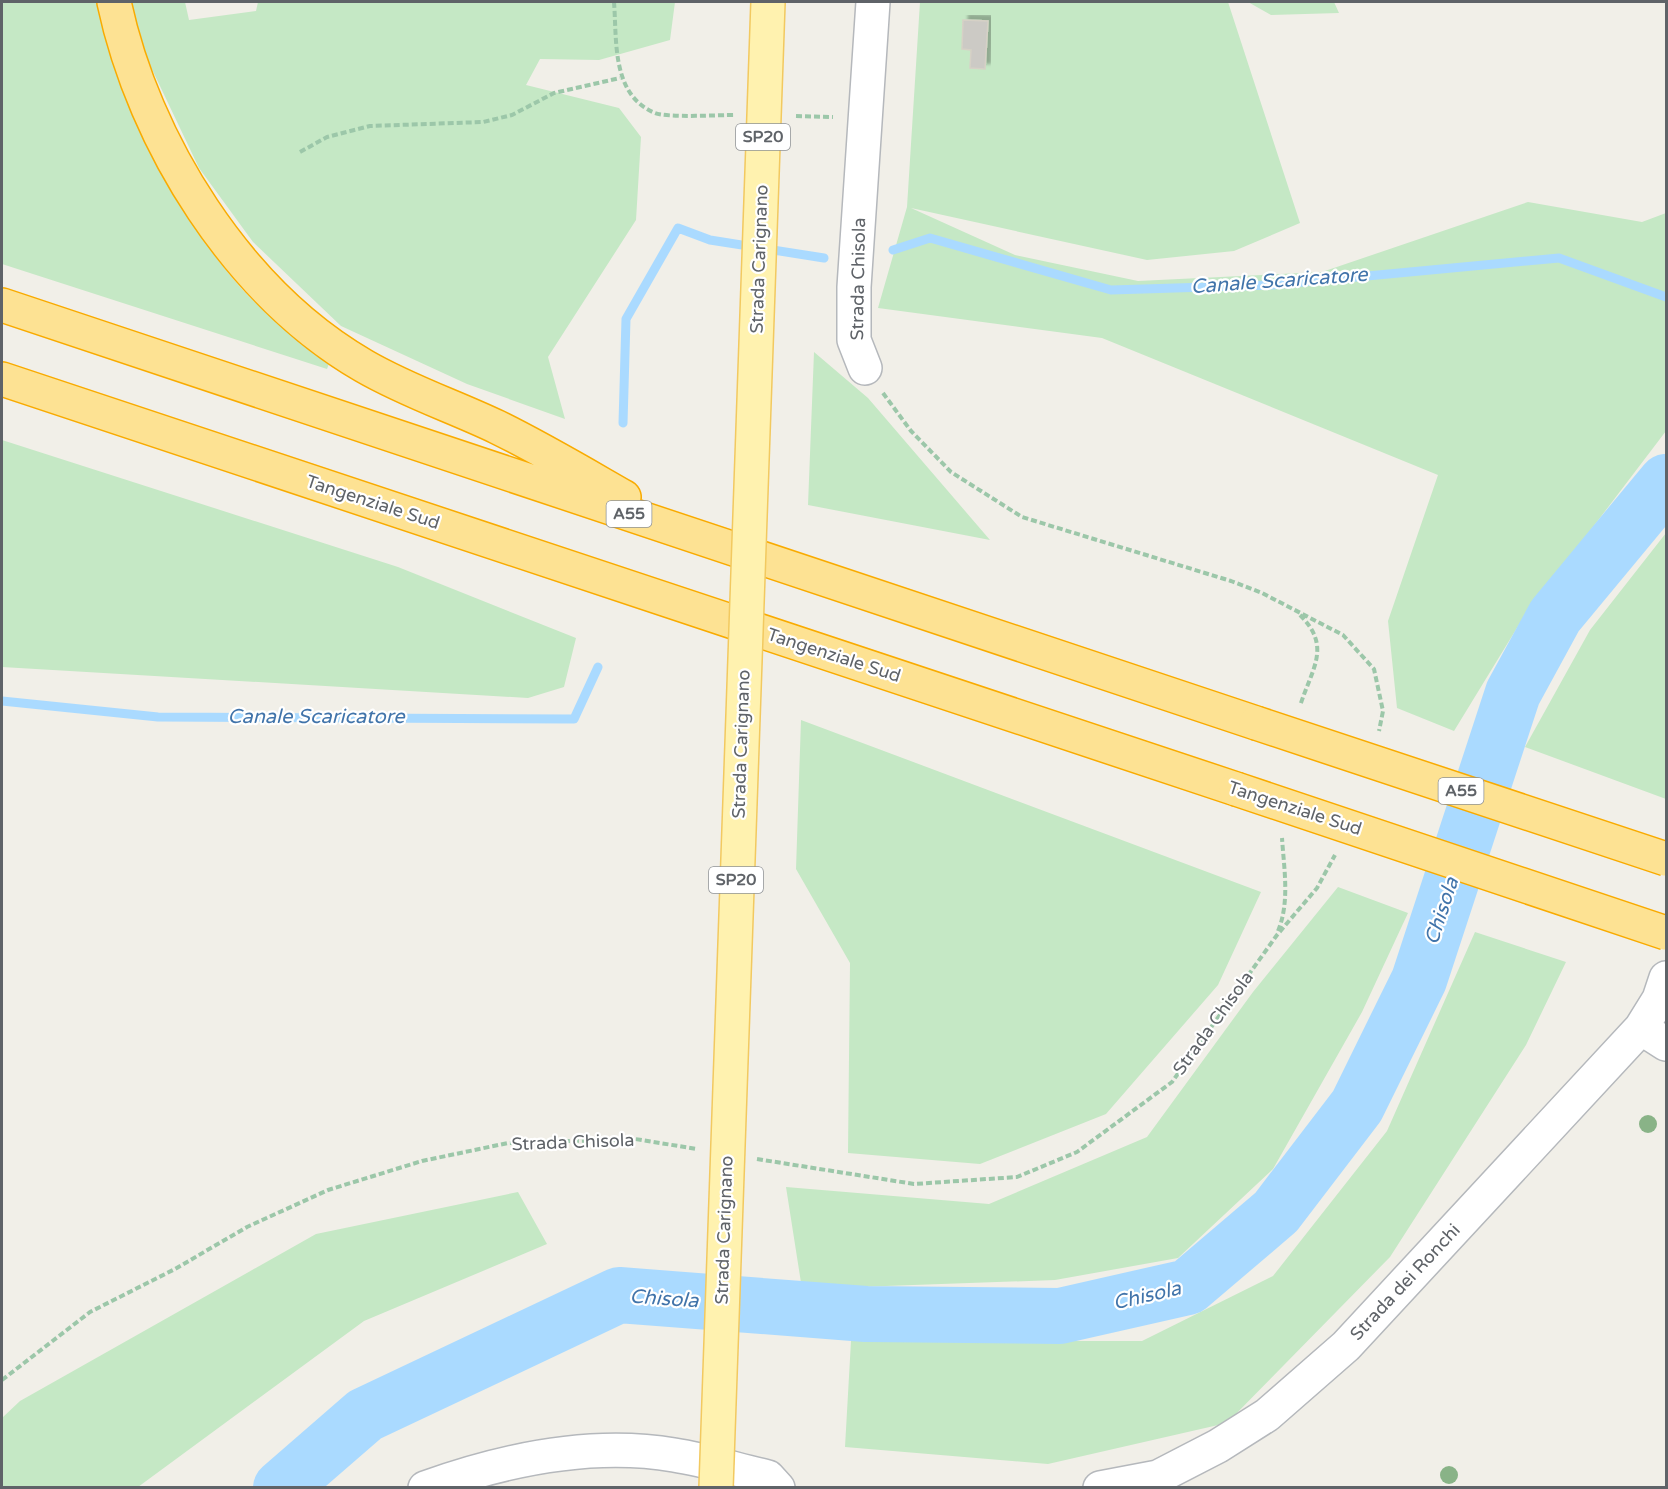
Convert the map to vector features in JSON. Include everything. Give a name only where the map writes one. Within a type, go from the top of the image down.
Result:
[{"type":"highway","points":[[114,2],[132,64],[174,162],[197,204],[268,292],[313,332],[364,366],[426,397],[497,427],[700,538]]},
{"type":"highway","name":"A55","points":[[2,305],[1666,859]]},
{"type":"highway","name":"Tangenziale Sud","points":[[2,381],[33,389],[1666,933]]},
{"type":"main road","name":"Strada Carignano","points":[[716,1488],[768,2]]},
{"type":"street","name":"Strada Chisola","points":[[865,368],[854,340],[854,287],[873,2]]},
{"type":"street","name":"Strada dei Ronchi","points":[[1100,1488],[1158,1477],[1218,1446],[1267,1415],[1346,1346],[1654,1036],[1659,999],[1666,978]]},
{"type":"street","points":[[425,1488],[534,1456],[621,1451],[674,1455],[768,1477],[778,1488]]},
{"type":"path","points":[[614,2],[620,78],[633,97],[656,113],[740,115]]},
{"type":"path","points":[[300,152],[327,137],[370,126],[483,122],[512,115],[554,93],[620,78]]},
{"type":"path","points":[[787,116],[867,117]]},
{"type":"path","points":[[865,368],[910,431],[951,472],[1023,517],[1135,554],[1231,581],[1298,612],[1313,628],[1318,641],[1318,653],[1298,713]]},
{"type":"path","name":"Strada Chisola","points":[[748,1157],[914,1184],[1017,1177],[1077,1152],[1172,1082],[1277,935],[1284,915],[1286,898],[1282,837]]},
{"type":"path","name":"Strada Chisola","points":[[2,1380],[90,1312],[175,1269],[248,1227],[328,1190],[422,1161],[508,1143],[635,1139],[703,1150]]},
{"type":"green space","points":[[2,2],[98,2],[122,79],[137,117],[172,190],[193,225],[242,289],[295,336],[330,361],[327,369],[2,264]]},
{"type":"green space","points":[[130,2],[185,2],[189,20],[256,11],[258,2],[675,2],[670,40],[599,60],[540,59],[526,85],[619,108],[641,137],[636,220],[548,357],[565,419],[467,384],[341,326],[253,242],[199,168],[149,63]]},
{"type":"green space","points":[[920,2],[1228,2],[1300,223],[1234,251],[1147,260],[911,208],[1015,255],[1138,281],[1322,272],[1528,202],[1642,222],[1666,213],[1666,431],[1520,623],[1454,731],[1397,708],[1388,621],[1438,475],[1102,338],[878,308],[907,207]]},
{"type":"green space","points":[[1248,2],[1334,2],[1339,13],[1271,15]]},
{"type":"green space","points":[[814,352],[868,398],[990,540],[808,505]]},
{"type":"green space","points":[[2,440],[398,567],[576,638],[564,687],[528,698],[2,667]]},
{"type":"green space","points":[[1666,533],[1666,799],[1525,747],[1590,630]]},
{"type":"green space","points":[[801,720],[1261,892],[1218,985],[1106,1114],[980,1164],[848,1153],[850,963],[796,869]]},
{"type":"green space","points":[[1338,887],[1408,913],[1362,1012],[1273,1169],[1178,1258],[1055,1280],[802,1289],[786,1187],[989,1204],[1147,1137],[1253,992]]},
{"type":"green space","points":[[1475,932],[1566,962],[1526,1045],[1390,1257],[1227,1423],[1048,1464],[845,1447],[851,1341],[1142,1341],[1273,1276],[1387,1131]]},
{"type":"green space","points":[[518,1192],[547,1244],[364,1321],[138,1487],[2,1487],[2,1418],[20,1401],[316,1234]]},
{"type":"building","points":[[963,20],[988,21],[985,69],[970,68],[971,50],[962,49]]},
{"type":"waterway","name":"Canale Scaricatore","points":[[623,423],[626,319],[678,228],[710,240],[824,258]]},
{"type":"waterway","name":"Canale Scaricatore","points":[[893,250],[930,238],[1111,290],[1272,285],[1559,258],[1666,297]]},
{"type":"waterway","name":"Chisola","points":[[281,1488],[365,1415],[619,1295],[866,1314],[1060,1316],[1188,1287],[1276,1212],[1357,1106],[1419,980],[1513,693],[1555,616],[1666,482]]},
{"type":"waterway","name":"Canale Scaricatore","points":[[2,701],[158,717],[574,719],[598,667]]}]
